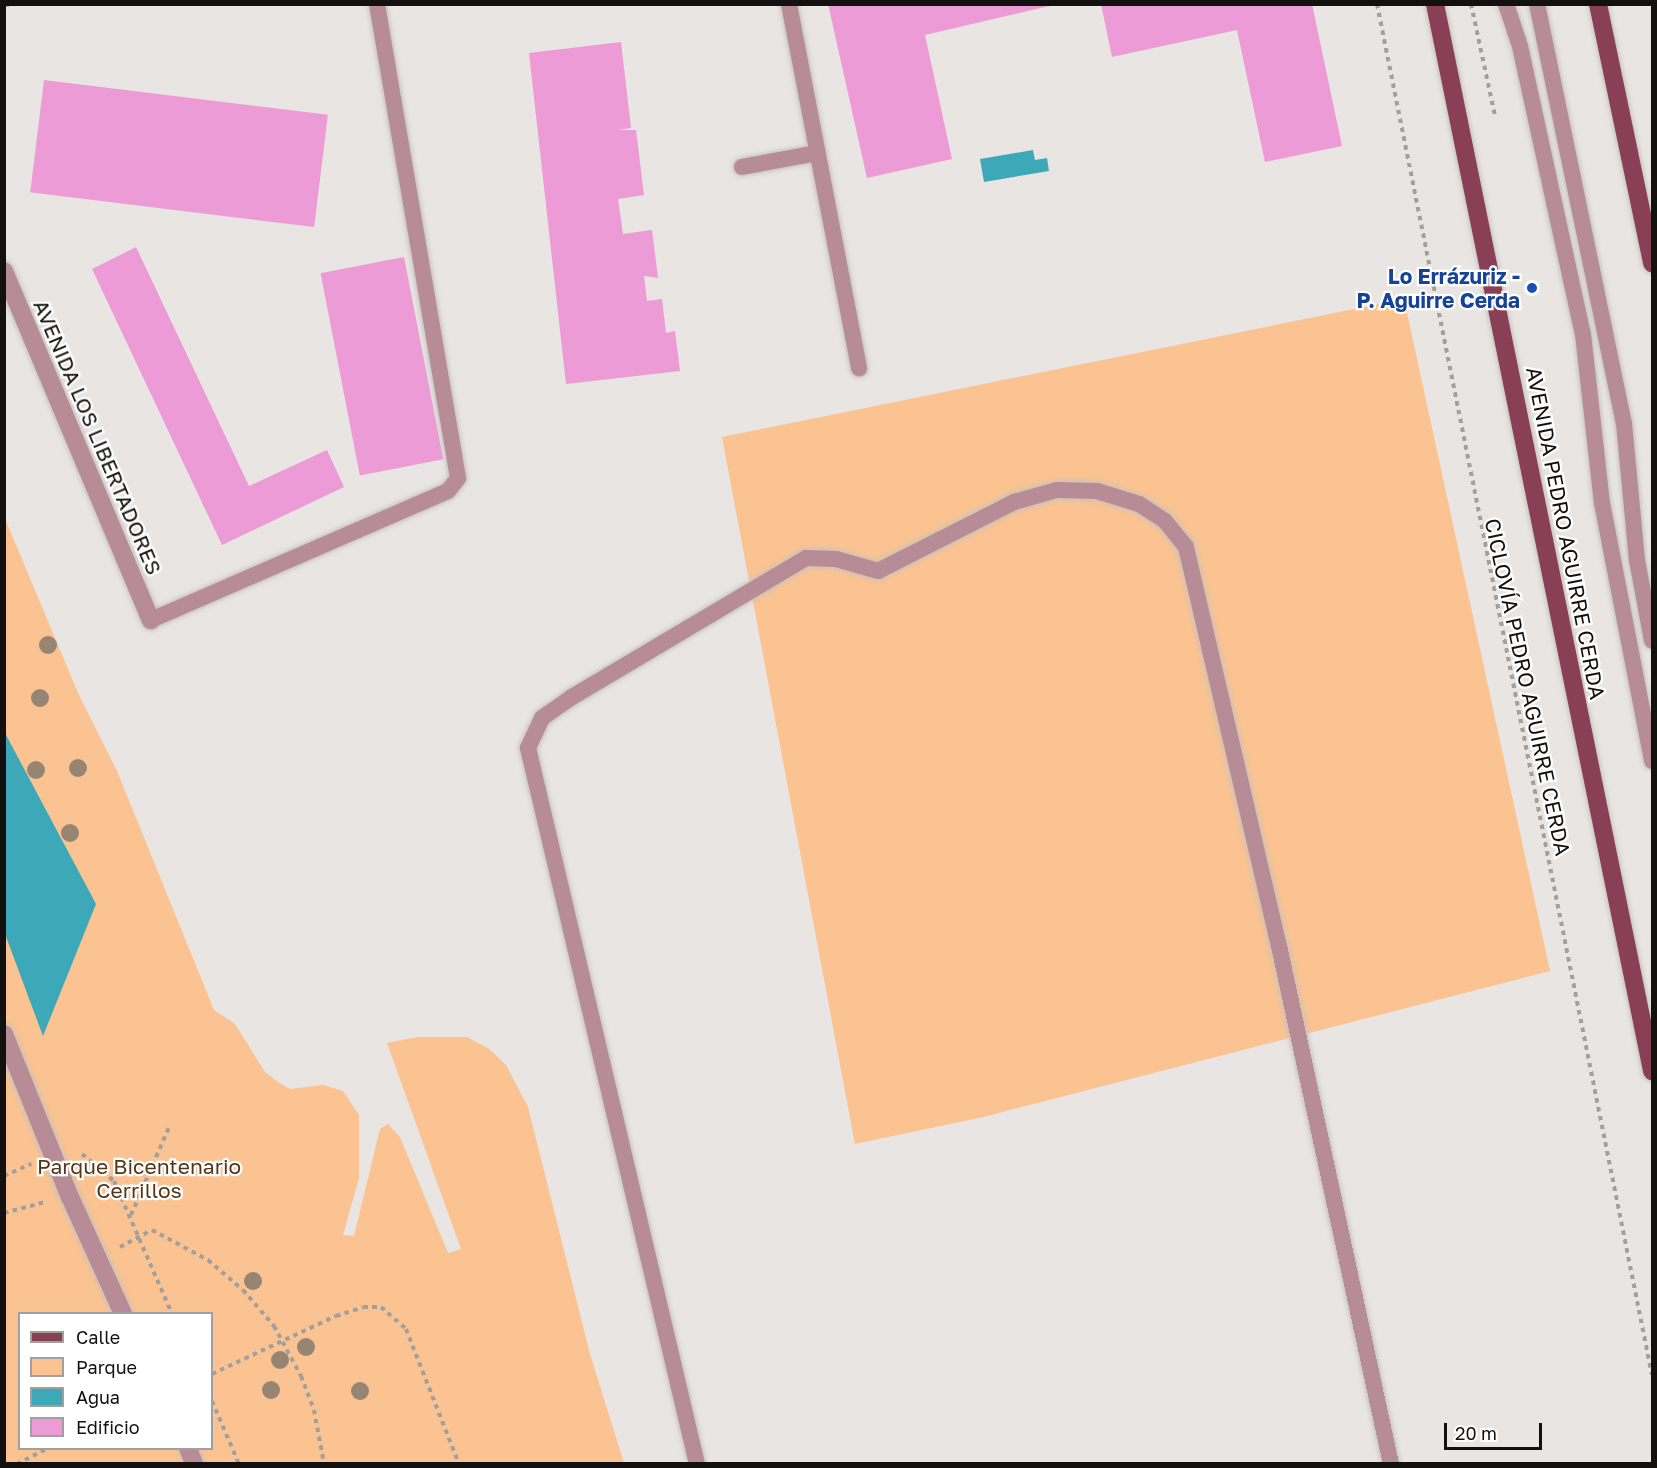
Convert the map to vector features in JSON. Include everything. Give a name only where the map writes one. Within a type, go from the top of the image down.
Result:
[{"type":"main road","name":"AVENIDA PEDRO AGUIRRE CERDA","points":[[1435,4],[1653,1071]]},
{"type":"main road","points":[[1598,4],[1653,263]]},
{"type":"street","name":"AVENIDA LOS LIBERTADORES","points":[[4,271],[151,620]]},
{"type":"street","points":[[4,1034],[70,1197],[122,1312]]},
{"type":"street","points":[[188,1450],[194,1464]]},
{"type":"lane","points":[[151,620],[448,491],[458,478],[377,4]]},
{"type":"lane","points":[[789,4],[859,368]]},
{"type":"lane","points":[[1506,4],[1522,55],[1583,333],[1602,503],[1653,762]]},
{"type":"lane","points":[[1537,4],[1624,423],[1637,560],[1653,641]]},
{"type":"lane","points":[[742,167],[818,153]]},
{"type":"lane","points":[[697,1464],[528,748],[542,718],[572,697],[806,558],[836,559],[879,571],[895,566],[1014,502],[1057,490],[1098,491],[1139,504],[1165,521],[1186,548],[1279,946],[1391,1464]]},
{"type":"path","points":[[4,5],[14,4]]},
{"type":"path","name":"CICLOVÍA PEDRO AGUIRRE CERDA","points":[[1377,4],[1653,1375]]},
{"type":"path","points":[[1471,4],[1495,116]]},
{"type":"path","points":[[169,1127],[130,1216],[171,1312]]},
{"type":"path","points":[[4,1212],[70,1197]]},
{"type":"path","points":[[97,1259],[152,1230],[208,1260],[249,1296],[282,1340],[309,1393],[324,1464]]},
{"type":"path","points":[[213,1374],[282,1340],[363,1307],[381,1307],[397,1317],[414,1346],[459,1464]]},
{"type":"path","points":[[213,1403],[239,1464]]},
{"type":"path","points":[[17,1464],[47,1450]]},
{"type":"green space","points":[[1404,299],[1550,971],[983,1117],[855,1144],[722,437]]},
{"type":"green space","name":"Parque Bicentenario Cerrillos","points":[[4,516],[78,693],[117,771],[214,1010],[235,1024],[265,1072],[278,1082],[290,1089],[323,1085],[343,1091],[359,1115],[359,1178],[343,1235],[354,1236],[380,1129],[388,1124],[400,1137],[448,1253],[461,1249],[387,1043],[418,1037],[467,1037],[489,1049],[506,1065],[528,1107],[590,1354],[624,1463],[5,1463]]},
{"type":"water","points":[[1033,150],[1035,160],[1047,158],[1049,171],[984,182],[980,159]]},
{"type":"water","points":[[5,733],[96,904],[43,1036],[5,934]]},
{"type":"building","points":[[828,4],[1054,5],[925,35],[952,159],[867,178]]},
{"type":"building","points":[[1101,4],[1312,4],[1342,146],[1265,162],[1237,30],[1112,57]]},
{"type":"building","points":[[621,42],[631,128],[618,130],[636,130],[644,195],[618,199],[623,234],[652,230],[658,278],[644,276],[647,301],[662,299],[666,333],[675,331],[680,371],[566,384],[529,53]]},
{"type":"building","points":[[44,80],[328,115],[314,227],[30,192]]},
{"type":"building","points":[[136,247],[249,486],[327,450],[344,487],[222,545],[92,269]]},
{"type":"building","points":[[404,257],[443,459],[360,475],[321,273]]},
{"type":"place","name":"Lo Errázuriz - P. Aguirre Cerda","points":[[1532,288]]}]
